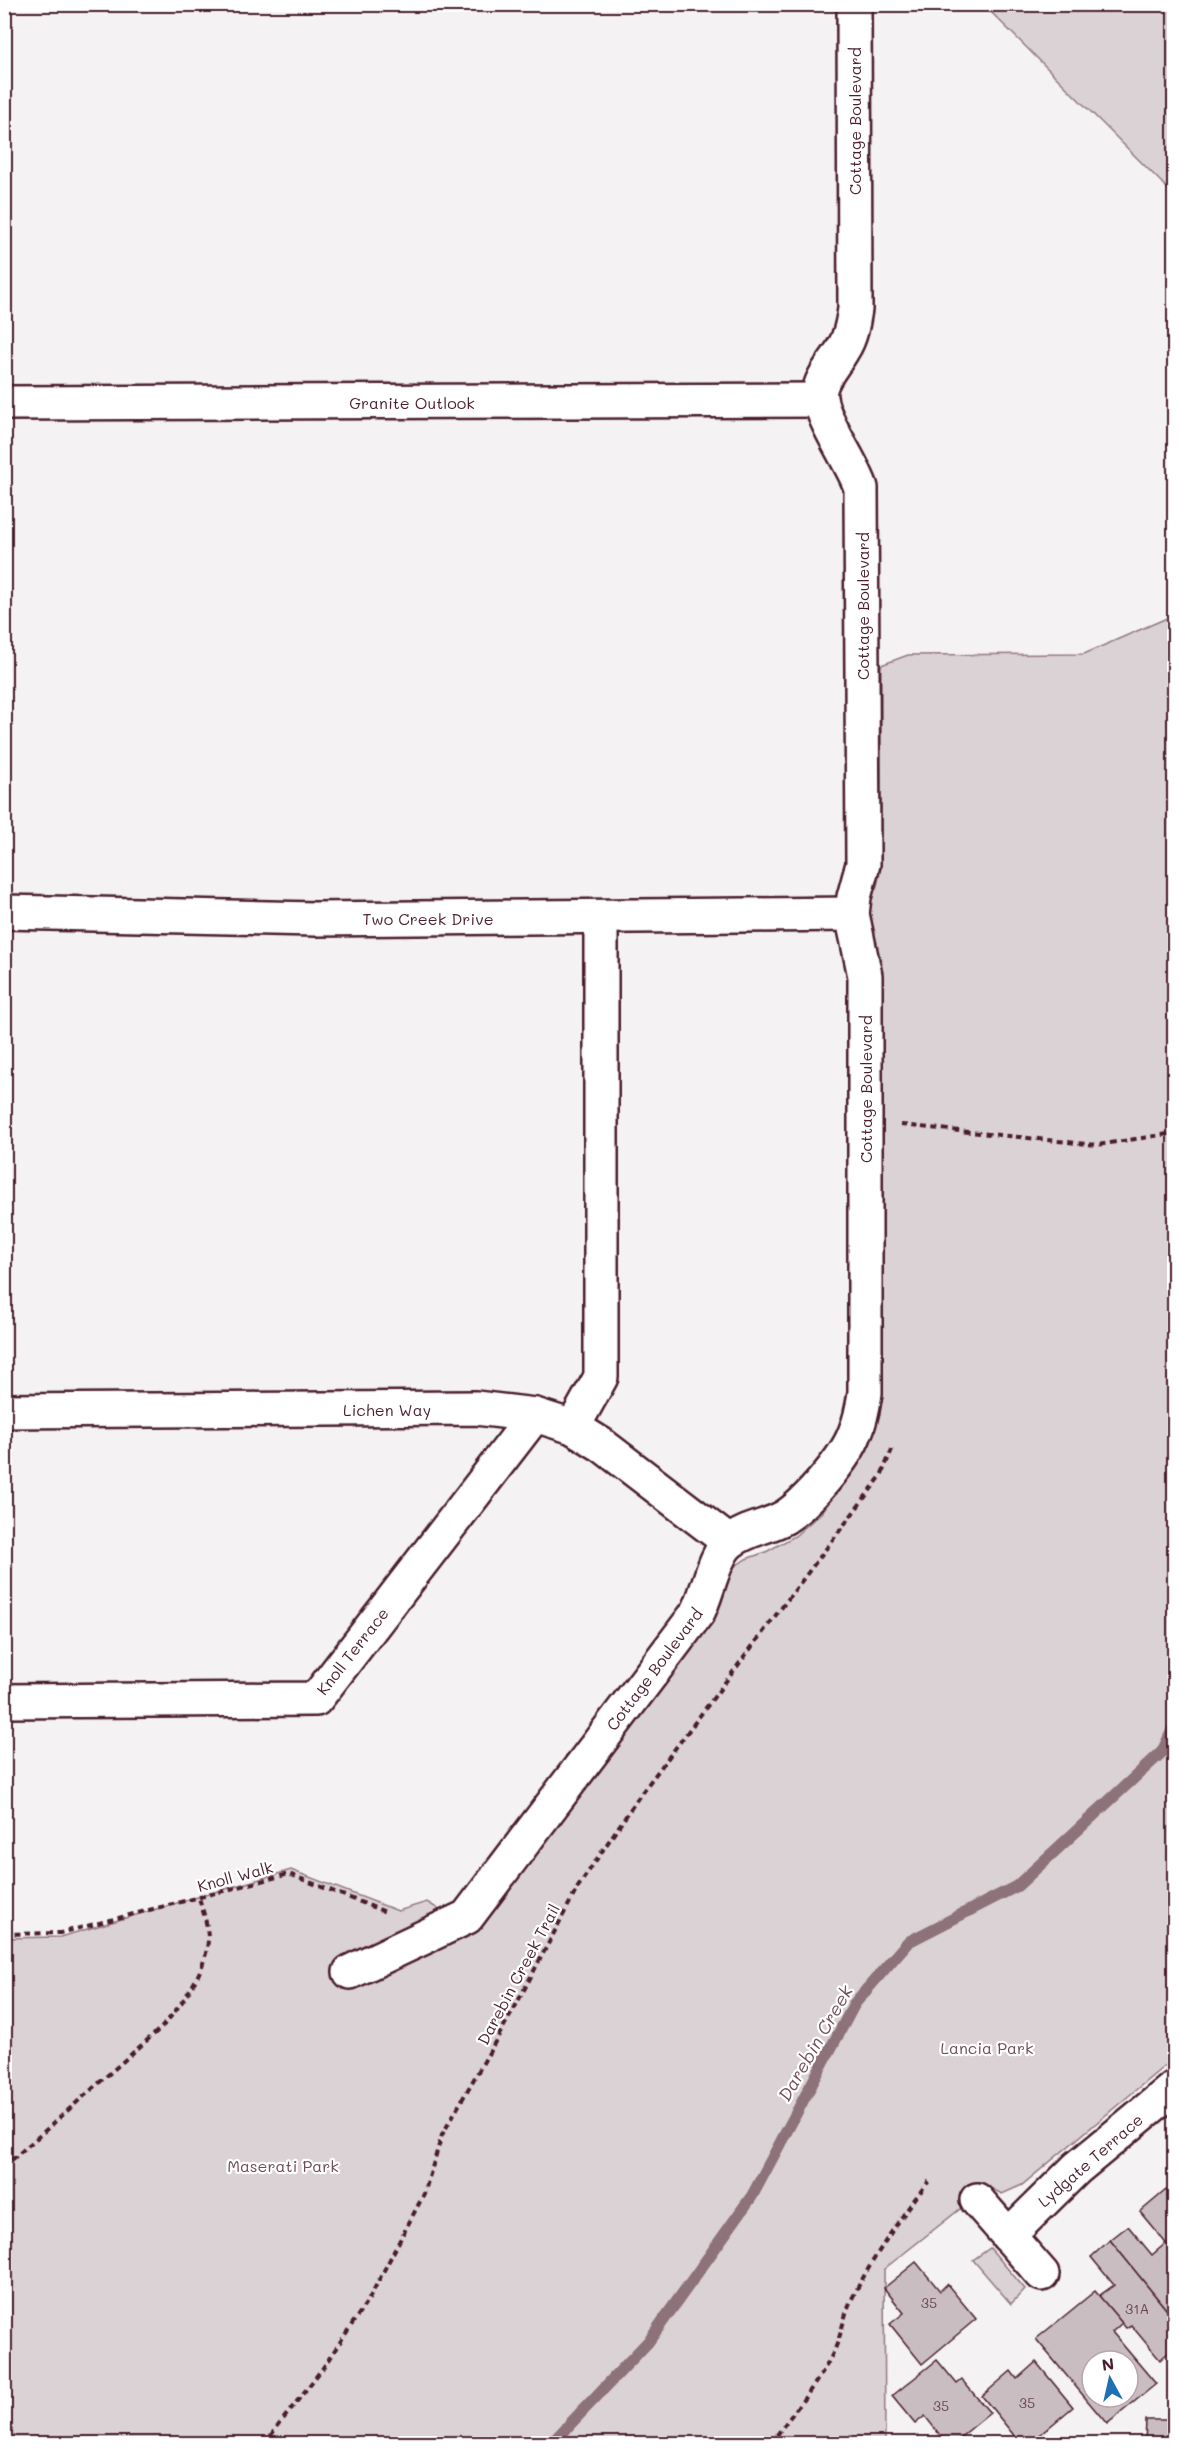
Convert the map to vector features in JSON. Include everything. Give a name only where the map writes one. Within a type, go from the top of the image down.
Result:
[{"type":"street","name":"Cottage Boulevard","points":[[350,1972],[467,1917],[698,1612],[706,1598],[720,1556],[729,1542],[753,1530],[769,1526],[802,1506],[843,1455],[855,1435],[862,1413],[865,1393],[865,976],[852,914],[863,864],[861,488],[856,473],[820,400],[820,389],[845,347],[855,309],[854,4]]},
{"type":"street","name":"Granite Outlook","points":[[4,403],[820,400]]},
{"type":"street","name":"Two Creek Drive","points":[[4,912],[294,919],[852,914]]},
{"type":"street","points":[[573,1428],[601,1377],[601,917]]},
{"type":"street","name":"Lichen Way","points":[[4,1411],[476,1408],[535,1415],[573,1428],[602,1445],[729,1542]]},
{"type":"street","name":"Knoll Terrace","points":[[4,1701],[316,1699],[535,1415]]},
{"type":"street","name":"Lydgate Terrace","points":[[1008,2236],[1077,2168],[1174,2088]]},
{"type":"street","points":[[977,2200],[1042,2274]]},
{"type":"path","points":[[900,1125],[1097,1145],[1174,1133]]},
{"type":"path","name":"Darebin Creek Trail","points":[[264,2444],[322,2369],[369,2299],[424,2194],[442,2135],[492,2049],[578,1887],[640,1796],[834,1537]]},
{"type":"path","name":"Knoll Walk","points":[[4,1934],[60,1933],[289,1874],[399,1917]]},
{"type":"path","points":[[4,2167],[162,2027],[179,2007],[203,1960],[208,1941],[199,1898]]},
{"type":"path","points":[[771,2444],[820,2375],[834,2351],[848,2307],[859,2286],[912,2202],[929,2181]]},
{"type":"green space","points":[[984,5],[1174,5],[1174,195]]},
{"type":"green space","name":"Maserati Park","points":[[1174,615],[1174,2058],[1022,2185],[1002,2194],[988,2187],[884,2269],[885,2443],[5,2443],[4,1938],[60,1937],[291,1870],[398,1911],[427,1902],[474,1931],[731,1569],[746,1559],[766,1552],[795,1536],[822,1512],[865,1454],[880,1413],[883,1364],[881,971],[877,950],[869,935],[868,903],[877,886],[881,868],[881,665],[908,655],[1084,654]]},
{"type":"green space","points":[[990,2248],[1025,2289],[1011,2304],[973,2260]]},
{"type":"building","points":[[1166,2190],[1170,2195],[1174,2191],[1174,2253],[1140,2212]]},
{"type":"building","points":[[1128,2226],[1152,2255],[1166,2243],[1174,2253],[1174,2319],[1110,2240]]},
{"type":"building","points":[[1110,2240],[1174,2319],[1174,2354],[1171,2350],[1160,2360],[1131,2325],[1126,2328],[1099,2296],[1114,2285],[1091,2257]]},
{"type":"building","points":[[916,2262],[940,2291],[947,2284],[976,2319],[922,2364],[890,2324],[904,2313],[884,2288]]},
{"type":"building","points":[[1095,2291],[1122,2323],[1112,2332],[1126,2349],[1080,2349],[1080,2392],[1036,2339]]},
{"type":"building","points":[[937,2360],[957,2384],[962,2380],[990,2413],[952,2444],[947,2444],[925,2416],[915,2424],[892,2396]]},
{"type":"building","points":[[1036,2362],[1073,2407],[1029,2444],[1021,2444],[982,2396],[1011,2371],[1017,2379]]},
{"type":"building","points":[[1140,2365],[1156,2384],[1140,2397]]},
{"type":"building","points":[[1094,2409],[1125,2409],[1107,2424]]},
{"type":"building","points":[[1146,2420],[1174,2420],[1174,2444],[1145,2444]]},
{"type":"waterway","name":"Darebin Creek","points":[[551,2444],[648,2342],[752,2196],[855,2003],[908,1942],[1017,1886],[1162,1752],[1174,1727]]},
{"type":"park label","name":"Lancia Park","points":[[987,2047]]}]
